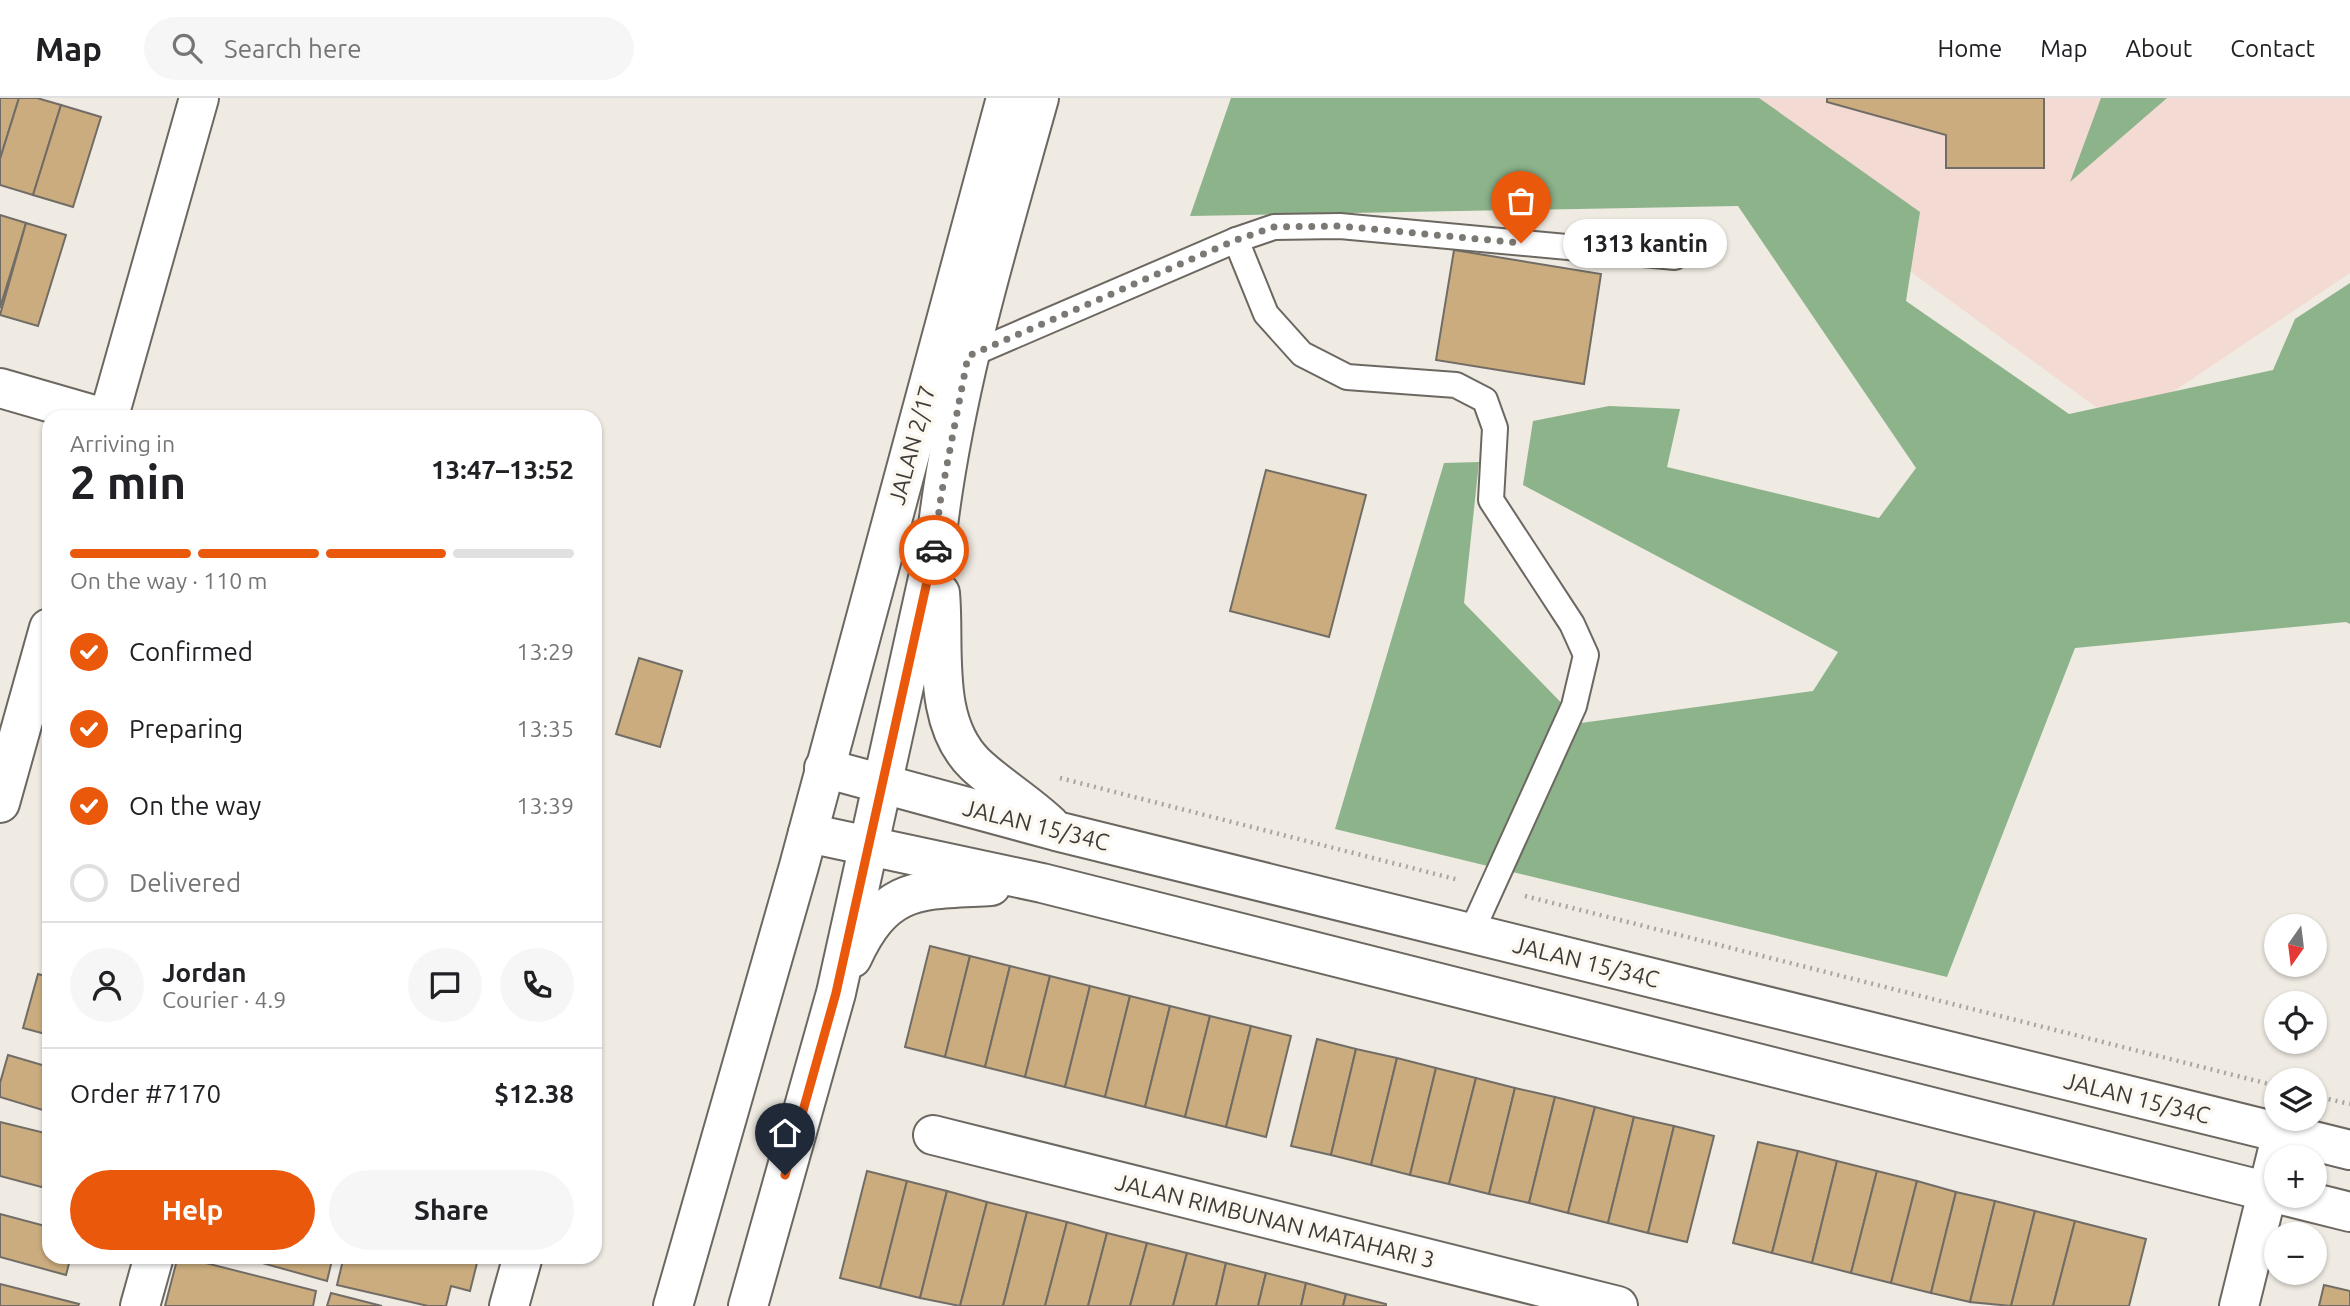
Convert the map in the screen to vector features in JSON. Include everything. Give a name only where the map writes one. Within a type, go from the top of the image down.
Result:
[{"type":"street","points":[[110,410],[199,98]]},
{"type":"street","name":"JALAN 2/17","points":[[808,833],[1006,98]]},
{"type":"street","name":"JALAN 2/17","points":[[936,542],[941,496],[968,356],[1039,98]]},
{"type":"street","points":[[0,388],[76,410]]},
{"type":"street","points":[[748,1306],[836,993],[936,542]]},
{"type":"street","points":[[936,542],[944,702],[960,741],[973,762],[1056,831]]},
{"type":"street","points":[[3,779],[42,651]]},
{"type":"street","name":"JALAN 15/34C","points":[[824,768],[1056,831],[2350,1150]]},
{"type":"street","points":[[674,1306],[808,833],[1042,883],[2264,1191]]},
{"type":"street","points":[[836,993],[861,939],[886,909],[908,893],[1042,883]]},
{"type":"street","points":[[2281,1145],[2282,1133]]},
{"type":"street","name":"JALAN RIMBUNAN MATAHARI 3","points":[[933,1135],[1600,1304]]},
{"type":"street","points":[[2327,1206],[2350,1212]]},
{"type":"street","points":[[2239,1306],[2270,1208]]},
{"type":"street","points":[[140,1306],[152,1264]]},
{"type":"street","points":[[509,1306],[521,1264]]},
{"type":"lane","points":[[968,356],[1236,240],[1274,227],[1340,226],[1675,257]]},
{"type":"lane","points":[[1236,240],[1266,314],[1302,355],[1347,377],[1457,385],[1485,400],[1494,428],[1491,500],[1572,624],[1586,655],[1574,706],[1471,933]]},
{"type":"path","points":[[1053,776],[2264,1083]]},
{"type":"path","points":[[2327,1099],[2350,1104]]},
{"type":"shaded area","points":[[1673,98],[2350,98],[2350,273],[2122,426]]},
{"type":"green space","points":[[1231,98],[1759,98],[1920,212],[1906,301],[2069,414],[2273,370],[2295,319],[2350,283],[2350,624],[2346,622],[2075,648],[1947,977],[1335,829],[1444,463],[1479,462],[1464,603],[1581,723],[1813,691],[1838,652],[1523,485],[1533,421],[1609,406],[1680,409],[1667,467],[1879,518],[1916,468],[1738,206],[1190,216]]},
{"type":"green space","points":[[2101,98],[2167,98],[2070,182]]},
{"type":"building","points":[[0,98],[19,98],[0,159]]},
{"type":"building","points":[[19,98],[37,98],[61,105],[33,195],[0,185],[0,159]]},
{"type":"building","points":[[1827,98],[2044,98],[2044,168],[1946,168],[1946,135],[1827,102]]},
{"type":"building","points":[[61,105],[101,117],[73,207],[33,195]]},
{"type":"building","points":[[0,215],[26,223],[0,308]]},
{"type":"building","points":[[26,223],[66,235],[38,326],[0,315]]},
{"type":"building","points":[[1454,250],[1601,274],[1584,384],[1436,360]]},
{"type":"building","points":[[1266,470],[1366,495],[1329,637],[1230,611]]},
{"type":"building","points":[[639,658],[682,671],[660,747],[616,734]]},
{"type":"building","points":[[930,946],[970,956],[945,1057],[905,1047]]},
{"type":"building","points":[[970,956],[1010,966],[985,1067],[945,1057]]},
{"type":"building","points":[[1010,966],[1050,976],[1025,1077],[985,1067]]},
{"type":"building","points":[[38,974],[42,975],[42,1033],[23,1028]]},
{"type":"building","points":[[1050,976],[1090,986],[1065,1087],[1025,1077]]},
{"type":"building","points":[[1090,986],[1130,996],[1105,1097],[1065,1087]]},
{"type":"building","points":[[1130,996],[1170,1006],[1145,1107],[1105,1097]]},
{"type":"building","points":[[1170,1006],[1210,1016],[1185,1117],[1145,1107]]},
{"type":"building","points":[[1210,1016],[1251,1026],[1226,1127],[1185,1117]]},
{"type":"building","points":[[1251,1026],[1291,1036],[1266,1137],[1226,1127]]},
{"type":"building","points":[[1317,1039],[1356,1049],[1331,1155],[1291,1146]]},
{"type":"building","points":[[1356,1049],[1397,1058],[1371,1165],[1331,1155]]},
{"type":"building","points":[[8,1055],[42,1065],[42,1110],[0,1097],[0,1083]]},
{"type":"building","points":[[1397,1058],[1436,1068],[1410,1175],[1371,1165]]},
{"type":"building","points":[[1436,1068],[1476,1078],[1449,1184],[1410,1175]]},
{"type":"building","points":[[1476,1078],[1515,1088],[1489,1194],[1449,1184]]},
{"type":"building","points":[[1515,1088],[1555,1097],[1529,1203],[1489,1194]]},
{"type":"building","points":[[1555,1097],[1595,1107],[1568,1213],[1529,1203]]},
{"type":"building","points":[[1595,1107],[1634,1117],[1608,1223],[1568,1213]]},
{"type":"building","points":[[1634,1117],[1674,1126],[1648,1233],[1608,1223]]},
{"type":"building","points":[[0,1122],[42,1132],[42,1187],[0,1176]]},
{"type":"building","points":[[1674,1126],[1714,1136],[1687,1242],[1648,1233]]},
{"type":"building","points":[[1758,1142],[1798,1151],[1772,1253],[1733,1243]]},
{"type":"building","points":[[1798,1151],[1837,1161],[1812,1263],[1772,1253]]},
{"type":"building","points":[[1837,1161],[1877,1171],[1851,1273],[1812,1263]]},
{"type":"building","points":[[867,1171],[907,1181],[880,1288],[840,1278]]},
{"type":"building","points":[[1877,1171],[1917,1181],[1891,1283],[1851,1273]]},
{"type":"building","points":[[907,1181],[947,1191],[920,1298],[880,1288]]},
{"type":"building","points":[[1917,1181],[1956,1192],[1931,1293],[1891,1283]]},
{"type":"building","points":[[947,1191],[987,1202],[960,1306],[920,1298]]},
{"type":"building","points":[[1956,1192],[1995,1201],[1970,1302],[1931,1293]]},
{"type":"building","points":[[1995,1201],[2035,1211],[2011,1306],[1970,1302]]},
{"type":"building","points":[[987,1202],[1027,1212],[1003,1306],[960,1306]]},
{"type":"building","points":[[2035,1211],[2075,1221],[2053,1306],[2011,1306]]},
{"type":"building","points":[[1027,1212],[1067,1222],[1045,1306],[1003,1306]]},
{"type":"building","points":[[0,1214],[42,1225],[42,1264],[69,1264],[66,1275],[0,1257]]},
{"type":"building","points":[[2075,1221],[2146,1239],[2129,1306],[2053,1306]]},
{"type":"building","points":[[1067,1222],[1107,1233],[1088,1306],[1045,1306]]},
{"type":"building","points":[[1107,1233],[1147,1243],[1130,1306],[1088,1306]]},
{"type":"building","points":[[1147,1243],[1187,1253],[1173,1306],[1130,1306]]},
{"type":"building","points":[[1187,1253],[1226,1263],[1216,1306],[1173,1306]]},
{"type":"building","points":[[1226,1263],[1266,1273],[1258,1306],[1216,1306]]},
{"type":"building","points":[[176,1264],[210,1264],[316,1291],[313,1306],[165,1306]]},
{"type":"building","points":[[266,1264],[331,1264],[327,1281]]},
{"type":"building","points":[[342,1264],[477,1264],[470,1291],[451,1286],[446,1306],[428,1306],[337,1285]]},
{"type":"building","points":[[1266,1273],[1306,1283],[1301,1306],[1258,1306]]},
{"type":"building","points":[[1306,1283],[1346,1294],[1343,1306],[1301,1306]]},
{"type":"building","points":[[0,1284],[79,1304],[0,1306]]},
{"type":"building","points":[[2324,1285],[2350,1291],[2350,1306],[2319,1306]]},
{"type":"building","points":[[331,1293],[382,1306],[327,1306]]},
{"type":"building","points":[[1346,1294],[1386,1304],[1386,1306],[1343,1306]]},
{"type":"way so far","points":[[934,550],[941,496],[968,356],[1236,240],[1274,227],[1340,226],[1521,243]]},
{"type":"place","name":"1313 kantin","points":[[1521,243]]},
{"type":"route","points":[[785,1175],[836,993],[884,786],[934,550]]}]
